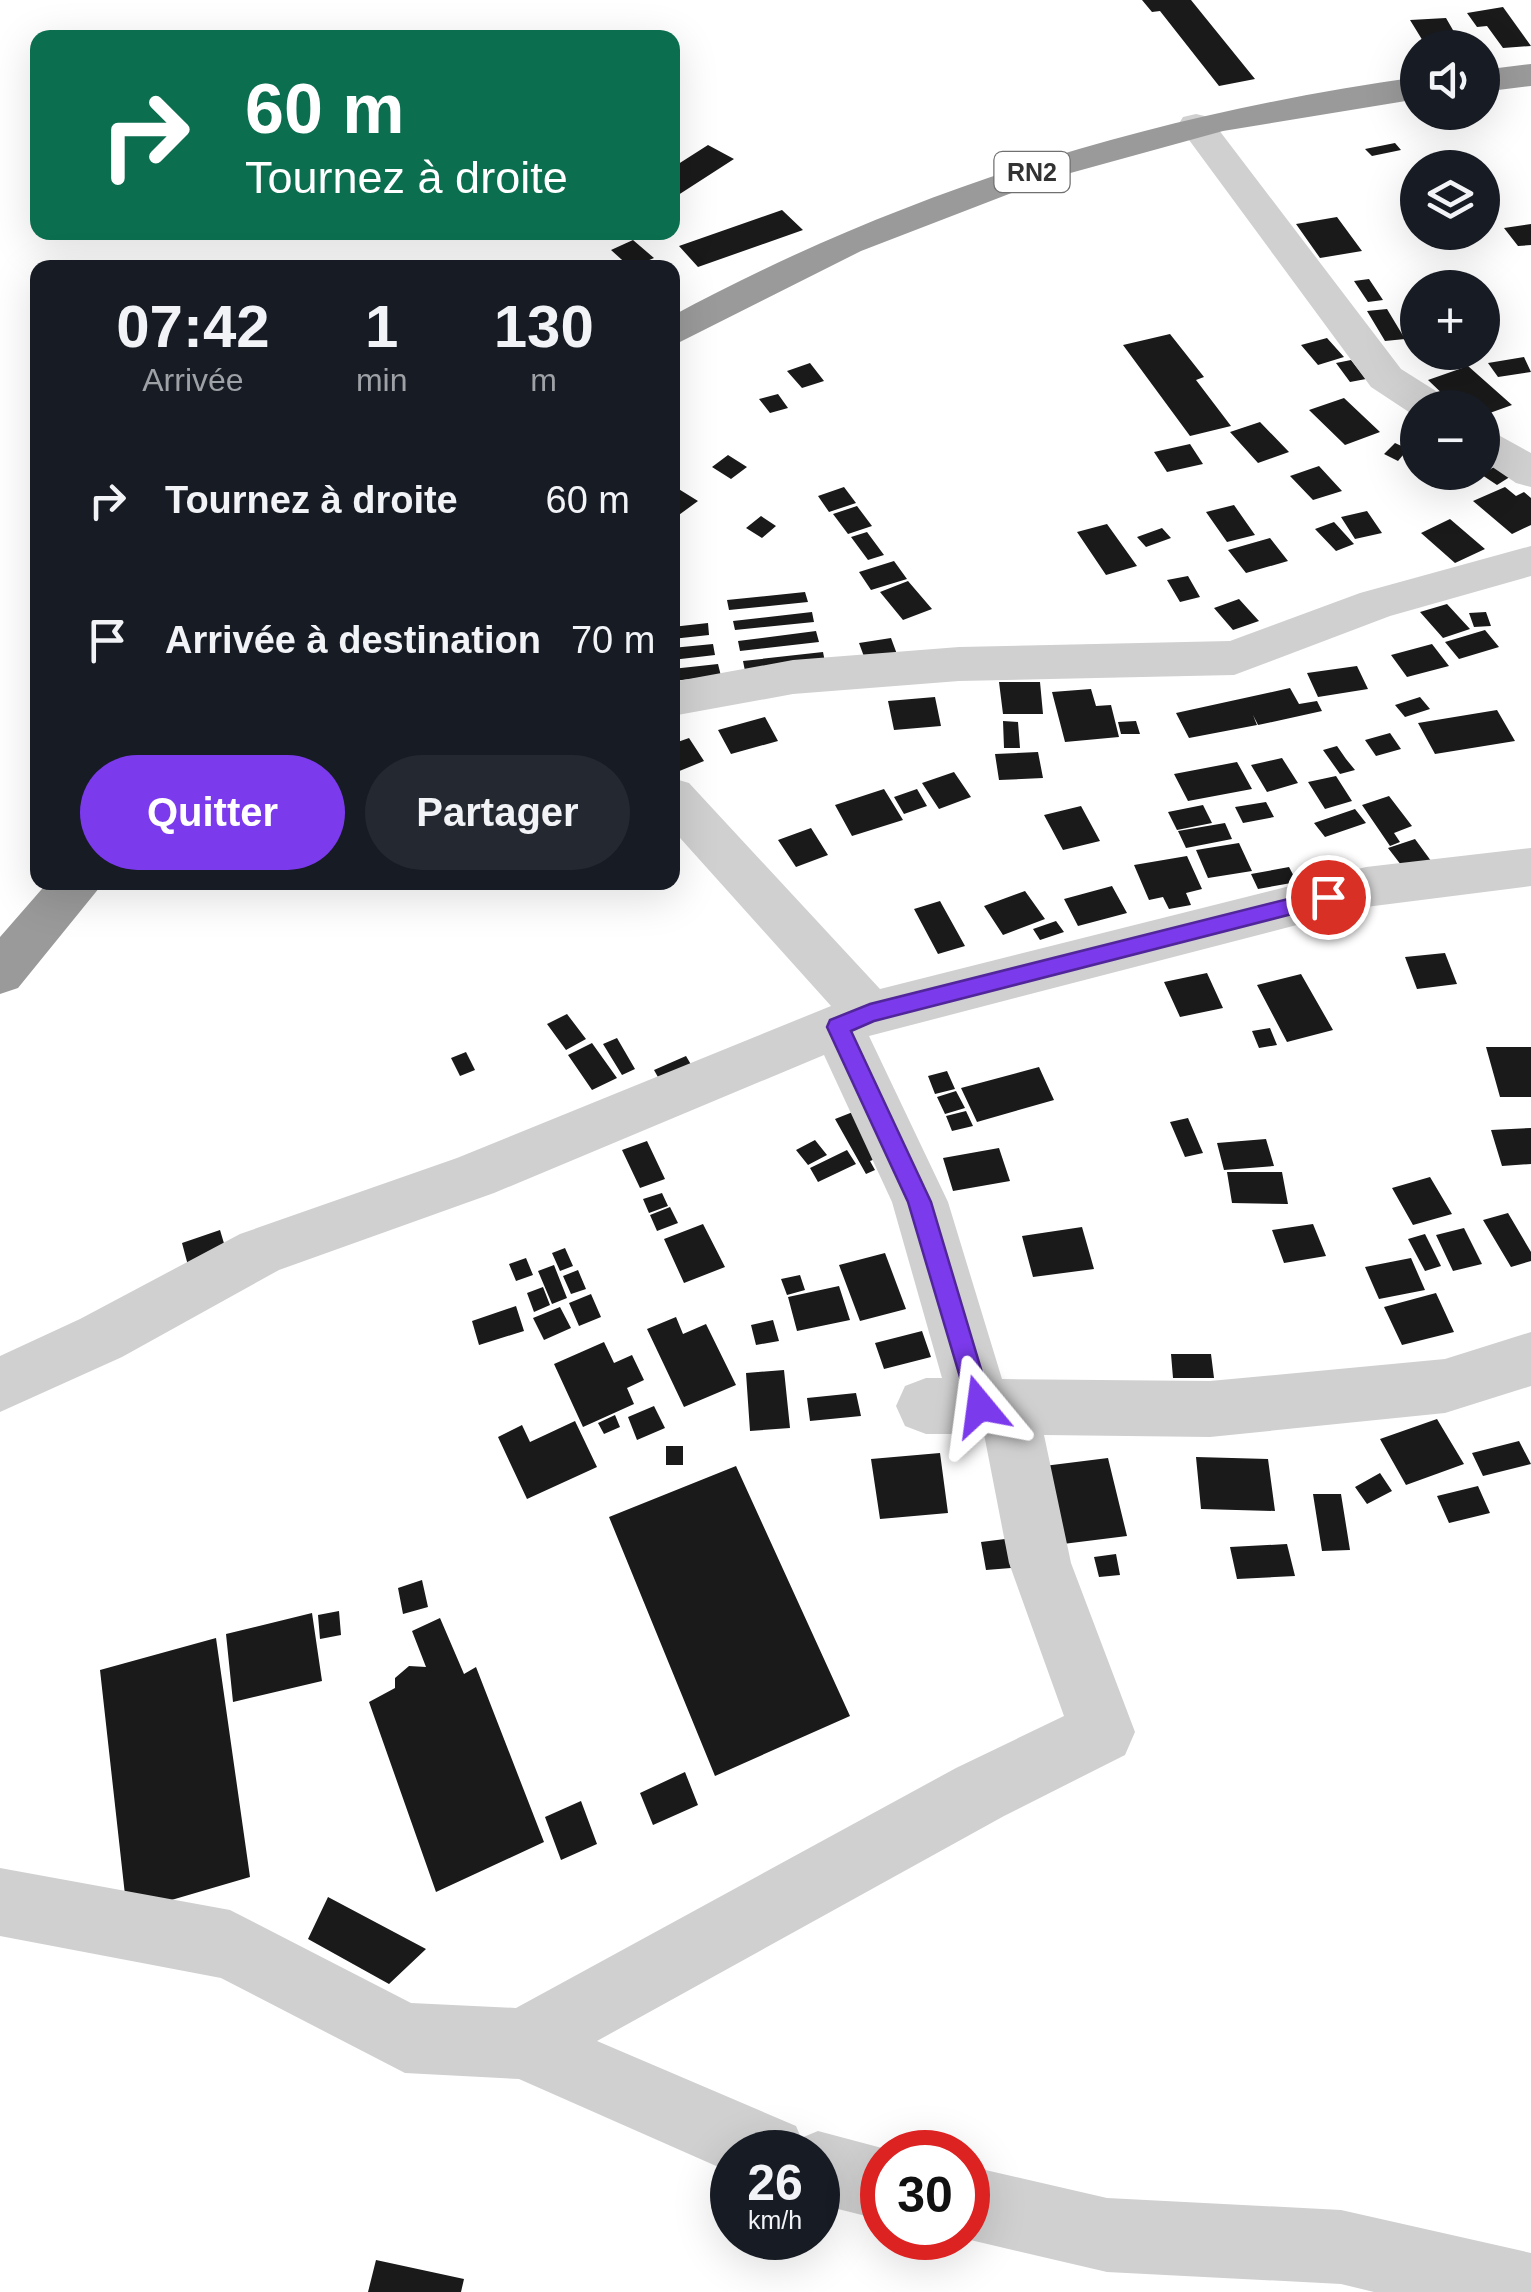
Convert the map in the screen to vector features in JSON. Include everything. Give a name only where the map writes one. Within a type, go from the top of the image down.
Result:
[{"type":"highway","points":[[1500,79],[1531,75]]},
{"type":"highway","name":"RN2","points":[[680,329],[806,261],[1007,180],[1196,125],[1400,91]]},
{"type":"highway","points":[[0,974],[72,890]]},
{"type":"street","points":[[1196,125],[1386,378],[1404,390]]},
{"type":"street","points":[[1500,452],[1531,473]]},
{"type":"street","points":[[680,698],[793,677],[958,664],[1234,658],[1376,604],[1531,561]]},
{"type":"street","points":[[522,2044],[980,1792],[1102,1732],[1040,1564],[971,1406],[920,1202],[854,1020],[680,806]]},
{"type":"street","points":[[0,1384],[101,1338],[260,1252],[474,1176],[854,1020],[1366,887],[1531,867]]},
{"type":"street","points":[[971,1406],[1210,1410],[1445,1386],[1531,1359]]},
{"type":"street","points":[[0,1902],[230,1946],[405,2038],[522,2044],[719,2130]]},
{"type":"street","points":[[990,2208],[1107,2235],[1341,2247],[1531,2292]]},
{"type":"building","points":[[1142,0],[1191,0],[1255,79],[1219,86],[1160,11],[1152,12]]},
{"type":"building","points":[[1503,7],[1531,46],[1503,48],[1500,30],[1477,27],[1467,13]]},
{"type":"building","points":[[1446,18],[1453,30],[1416,30],[1410,20]]},
{"type":"building","points":[[1395,143],[1401,150],[1372,156],[1365,149]]},
{"type":"building","points":[[708,145],[734,159],[680,194],[680,163]]},
{"type":"building","points":[[782,210],[803,230],[698,267],[679,246]]},
{"type":"building","points":[[1337,217],[1362,251],[1320,258],[1296,224]]},
{"type":"building","points":[[1531,224],[1531,245],[1518,246],[1504,228]]},
{"type":"building","points":[[633,240],[654,258],[622,260],[611,250]]},
{"type":"building","points":[[1369,279],[1383,300],[1368,302],[1354,281]]},
{"type":"building","points":[[1387,309],[1400,331],[1400,340],[1385,341],[1367,311]]},
{"type":"building","points":[[1170,334],[1204,377],[1196,380],[1231,426],[1190,436],[1123,345]]},
{"type":"building","points":[[1327,338],[1344,357],[1318,365],[1301,345]]},
{"type":"building","points":[[1524,357],[1531,372],[1498,377],[1493,370],[1500,370],[1500,361]]},
{"type":"building","points":[[1351,360],[1366,379],[1350,382],[1336,363]]},
{"type":"building","points":[[810,363],[824,381],[802,388],[787,371]]},
{"type":"building","points":[[1457,370],[1473,370],[1495,390],[1438,390],[1428,380]]},
{"type":"building","points":[[778,394],[788,408],[770,413],[759,399]]},
{"type":"building","points":[[1500,394],[1512,405],[1500,409]]},
{"type":"building","points":[[1344,398],[1380,432],[1345,445],[1309,410]]},
{"type":"building","points":[[1260,422],[1289,452],[1258,463],[1230,432]]},
{"type":"building","points":[[1395,443],[1400,445],[1398,461],[1384,454]]},
{"type":"building","points":[[1190,444],[1203,464],[1167,472],[1154,452]]},
{"type":"building","points":[[728,455],[747,467],[731,479],[712,467]]},
{"type":"building","points":[[1500,463],[1516,473],[1500,483]]},
{"type":"building","points":[[1319,466],[1342,491],[1313,500],[1290,476]]},
{"type":"building","points":[[844,487],[856,503],[829,512],[818,496]]},
{"type":"building","points":[[1505,487],[1516,496],[1524,492],[1531,498],[1531,525],[1512,534],[1473,501]]},
{"type":"building","points":[[680,490],[698,501],[680,514]]},
{"type":"building","points":[[1234,505],[1255,535],[1227,542],[1206,512]]},
{"type":"building","points":[[857,506],[872,526],[848,534],[833,514]]},
{"type":"building","points":[[1367,511],[1382,533],[1355,539],[1341,517]]},
{"type":"building","points":[[761,516],[776,526],[762,538],[746,528]]},
{"type":"building","points":[[1450,519],[1485,549],[1455,563],[1421,533]]},
{"type":"building","points":[[1334,522],[1354,544],[1336,551],[1315,529]]},
{"type":"building","points":[[1107,524],[1137,566],[1106,575],[1077,532]]},
{"type":"building","points":[[1162,528],[1171,538],[1146,547],[1137,537]]},
{"type":"building","points":[[867,532],[884,555],[868,560],[851,537]]},
{"type":"building","points":[[1270,538],[1288,561],[1246,573],[1228,550]]},
{"type":"building","points":[[894,561],[907,579],[871,590],[859,572]]},
{"type":"building","points":[[1188,576],[1200,597],[1180,602],[1167,580]]},
{"type":"building","points":[[908,581],[932,609],[903,620],[880,592]]},
{"type":"building","points":[[805,592],[808,602],[729,610],[727,600]]},
{"type":"building","points":[[1239,599],[1259,621],[1233,630],[1214,608]]},
{"type":"building","points":[[1447,604],[1470,629],[1443,638],[1420,612]]},
{"type":"building","points":[[812,612],[814,622],[735,630],[733,621]]},
{"type":"building","points":[[1486,612],[1491,626],[1474,627],[1469,613]]},
{"type":"building","points":[[708,623],[709,635],[680,638],[680,626]]},
{"type":"building","points":[[1485,630],[1499,647],[1459,659],[1445,642]]},
{"type":"building","points":[[816,631],[819,642],[740,651],[738,641]]},
{"type":"building","points":[[891,638],[898,657],[866,662],[859,643]]},
{"type":"building","points":[[713,644],[715,655],[680,659],[680,647]]},
{"type":"building","points":[[1432,644],[1449,666],[1407,677],[1391,655]]},
{"type":"building","points":[[823,652],[825,662],[745,671],[743,661]]},
{"type":"building","points":[[718,664],[721,676],[680,680],[680,668]]},
{"type":"building","points":[[1357,666],[1368,689],[1318,697],[1307,673]]},
{"type":"building","points":[[999,682],[1040,682],[1043,714],[1003,714]]},
{"type":"building","points":[[1290,688],[1299,704],[1317,701],[1322,711],[1258,725],[1253,715],[1257,725],[1189,738],[1176,713]]},
{"type":"building","points":[[1091,689],[1096,706],[1111,705],[1119,737],[1065,742],[1052,692]]},
{"type":"building","points":[[935,697],[941,726],[894,730],[888,701]]},
{"type":"building","points":[[1420,697],[1430,709],[1405,717],[1395,705]]},
{"type":"building","points":[[1497,710],[1515,741],[1435,754],[1418,723]]},
{"type":"building","points":[[765,717],[778,741],[731,754],[718,730]]},
{"type":"building","points":[[1003,721],[1018,722],[1020,748],[1004,748]]},
{"type":"building","points":[[1136,721],[1140,734],[1121,734],[1118,722]]},
{"type":"building","points":[[1390,733],[1401,749],[1376,756],[1365,740]]},
{"type":"building","points":[[689,738],[704,761],[680,771],[680,741]]},
{"type":"building","points":[[1337,746],[1355,770],[1340,774],[1323,750]]},
{"type":"building","points":[[1038,752],[1043,778],[999,780],[995,754]]},
{"type":"building","points":[[1282,758],[1298,783],[1267,792],[1251,765]]},
{"type":"building","points":[[1237,762],[1252,789],[1188,801],[1174,774]]},
{"type":"building","points":[[954,772],[971,797],[939,809],[922,783]]},
{"type":"building","points":[[1336,776],[1352,801],[1325,809],[1308,782]]},
{"type":"building","points":[[884,789],[903,820],[852,836],[835,805]]},
{"type":"building","points":[[917,789],[927,806],[904,814],[894,797]]},
{"type":"building","points":[[1389,796],[1412,826],[1394,833],[1400,842],[1390,846],[1362,805]]},
{"type":"building","points":[[1266,802],[1274,817],[1243,823],[1235,807]]},
{"type":"building","points":[[1203,805],[1212,823],[1177,830],[1168,812]]},
{"type":"building","points":[[1081,806],[1100,841],[1063,850],[1044,815]]},
{"type":"building","points":[[1355,809],[1366,823],[1325,837],[1314,823]]},
{"type":"building","points":[[1225,823],[1232,839],[1186,848],[1178,831]]},
{"type":"building","points":[[811,828],[828,855],[796,867],[778,840]]},
{"type":"building","points":[[1415,839],[1434,865],[1408,874],[1388,848]]},
{"type":"building","points":[[1239,843],[1252,871],[1208,878],[1196,850]]},
{"type":"building","points":[[1187,856],[1202,889],[1186,893],[1191,905],[1169,909],[1163,897],[1149,900],[1134,865]]},
{"type":"building","points":[[1289,867],[1297,882],[1258,889],[1251,874]]},
{"type":"building","points":[[1112,886],[1127,913],[1078,926],[1064,899]]},
{"type":"building","points":[[1025,891],[1045,919],[1003,935],[984,906]]},
{"type":"building","points":[[940,901],[965,946],[938,954],[914,909]]},
{"type":"building","points":[[1056,921],[1064,932],[1040,940],[1033,929]]},
{"type":"building","points":[[1445,953],[1457,984],[1417,989],[1405,957]]},
{"type":"building","points":[[1207,973],[1223,1008],[1180,1017],[1164,982]]},
{"type":"building","points":[[1301,974],[1333,1030],[1287,1042],[1257,985]]},
{"type":"building","points":[[567,1014],[586,1039],[566,1050],[547,1024]]},
{"type":"building","points":[[1270,1028],[1277,1045],[1259,1048],[1252,1031]]},
{"type":"building","points":[[617,1038],[635,1069],[622,1075],[603,1044]]},
{"type":"building","points":[[592,1043],[617,1078],[592,1090],[568,1055]]},
{"type":"building","points":[[1486,1047],[1531,1047],[1531,1097],[1500,1097]]},
{"type":"building","points":[[466,1052],[475,1070],[460,1076],[451,1058]]},
{"type":"building","points":[[686,1056],[696,1073],[663,1086],[654,1070]]},
{"type":"building","points":[[1039,1067],[1054,1100],[977,1122],[961,1088]]},
{"type":"building","points":[[947,1071],[955,1089],[935,1094],[928,1076]]},
{"type":"building","points":[[956,1091],[965,1108],[945,1114],[937,1097]]},
{"type":"building","points":[[863,1108],[889,1154],[870,1161],[875,1170],[866,1174],[835,1119]]},
{"type":"building","points":[[966,1111],[973,1126],[952,1131],[946,1116]]},
{"type":"building","points":[[1188,1118],[1203,1153],[1185,1157],[1170,1122]]},
{"type":"building","points":[[1531,1128],[1531,1164],[1502,1166],[1491,1130]]},
{"type":"building","points":[[1266,1139],[1274,1166],[1224,1170],[1217,1143]]},
{"type":"building","points":[[815,1140],[827,1155],[808,1165],[796,1150]]},
{"type":"building","points":[[647,1141],[665,1179],[640,1188],[622,1150]]},
{"type":"building","points":[[999,1148],[1010,1181],[953,1191],[943,1158]]},
{"type":"building","points":[[847,1150],[856,1164],[818,1182],[810,1168]]},
{"type":"building","points":[[1227,1172],[1282,1172],[1288,1204],[1232,1203]]},
{"type":"building","points":[[1430,1177],[1452,1214],[1413,1225],[1392,1188]]},
{"type":"building","points":[[662,1193],[668,1206],[649,1213],[643,1199]]},
{"type":"building","points":[[670,1207],[678,1223],[657,1231],[650,1215]]},
{"type":"building","points":[[1508,1213],[1531,1252],[1531,1261],[1511,1267],[1483,1220]]},
{"type":"building","points":[[703,1224],[725,1267],[684,1283],[664,1239]]},
{"type":"building","points":[[1313,1224],[1326,1256],[1284,1263],[1272,1230]]},
{"type":"building","points":[[1082,1227],[1094,1269],[1033,1277],[1022,1236]]},
{"type":"building","points":[[1464,1228],[1482,1264],[1453,1271],[1436,1235]]},
{"type":"building","points":[[220,1230],[229,1260],[190,1273],[182,1243]]},
{"type":"building","points":[[1425,1234],[1441,1266],[1425,1271],[1408,1239]]},
{"type":"building","points":[[565,1248],[573,1266],[560,1271],[552,1253]]},
{"type":"building","points":[[885,1253],[906,1309],[860,1321],[839,1265]]},
{"type":"building","points":[[526,1258],[533,1275],[516,1281],[509,1264]]},
{"type":"building","points":[[1411,1258],[1425,1290],[1379,1299],[1365,1267]]},
{"type":"building","points":[[554,1265],[567,1298],[552,1304],[538,1271]]},
{"type":"building","points":[[578,1270],[586,1289],[571,1294],[563,1276]]},
{"type":"building","points":[[800,1275],[805,1290],[787,1295],[781,1279]]},
{"type":"building","points":[[839,1286],[850,1320],[797,1331],[788,1297]]},
{"type":"building","points":[[543,1287],[550,1305],[534,1312],[527,1293]]},
{"type":"building","points":[[1436,1293],[1454,1332],[1402,1345],[1384,1307]]},
{"type":"building","points":[[591,1294],[601,1317],[579,1326],[569,1303]]},
{"type":"building","points":[[516,1306],[524,1331],[479,1345],[472,1321]]},
{"type":"building","points":[[560,1307],[571,1328],[544,1340],[533,1318]]},
{"type":"building","points":[[676,1317],[683,1334],[706,1324],[736,1385],[684,1407],[647,1329]]},
{"type":"building","points":[[773,1320],[779,1341],[756,1345],[751,1325]]},
{"type":"building","points":[[922,1331],[931,1357],[884,1369],[875,1343]]},
{"type":"building","points":[[604,1342],[614,1363],[632,1355],[644,1380],[627,1388],[634,1404],[583,1427],[554,1364]]},
{"type":"building","points":[[1171,1354],[1211,1354],[1214,1378],[1173,1378]]},
{"type":"building","points":[[784,1370],[790,1428],[750,1431],[746,1373]]},
{"type":"building","points":[[856,1393],[861,1416],[810,1421],[807,1398]]},
{"type":"building","points":[[654,1406],[665,1428],[637,1440],[628,1417]]},
{"type":"building","points":[[615,1415],[620,1427],[604,1434],[598,1423]]},
{"type":"building","points":[[1437,1419],[1464,1464],[1406,1485],[1380,1439]]},
{"type":"building","points":[[575,1421],[597,1467],[527,1499],[498,1437],[522,1425],[530,1442]]},
{"type":"building","points":[[1519,1441],[1531,1464],[1483,1476],[1472,1453]]},
{"type":"building","points":[[666,1446],[683,1446],[683,1465],[666,1465]]},
{"type":"building","points":[[940,1453],[948,1513],[880,1519],[871,1459]]},
{"type":"building","points":[[1196,1457],[1268,1459],[1275,1511],[1201,1509]]},
{"type":"building","points":[[1108,1458],[1127,1536],[1063,1544],[1044,1466]]},
{"type":"building","points":[[736,1466],[850,1716],[715,1776],[609,1517]]},
{"type":"building","points":[[1380,1473],[1392,1491],[1367,1504],[1355,1487]]},
{"type":"building","points":[[1478,1486],[1490,1513],[1449,1523],[1437,1496]]},
{"type":"building","points":[[1313,1494],[1341,1494],[1350,1550],[1322,1551]]},
{"type":"building","points":[[1005,1539],[1011,1568],[986,1570],[981,1542]]},
{"type":"building","points":[[1287,1544],[1295,1576],[1237,1579],[1230,1547]]},
{"type":"building","points":[[1116,1554],[1120,1575],[1099,1577],[1094,1557]]},
{"type":"building","points":[[422,1580],[428,1607],[403,1614],[398,1588]]},
{"type":"building","points":[[339,1611],[341,1635],[320,1639],[318,1615]]},
{"type":"building","points":[[312,1613],[322,1681],[233,1702],[226,1634]]},
{"type":"building","points":[[440,1618],[464,1674],[476,1667],[544,1842],[436,1892],[369,1702],[395,1688],[395,1678],[409,1666],[426,1667],[412,1631]]},
{"type":"building","points":[[216,1638],[250,1877],[127,1913],[100,1670]]},
{"type":"building","points":[[685,1772],[698,1805],[653,1825],[640,1793]]},
{"type":"building","points":[[581,1801],[597,1844],[561,1860],[545,1817]]},
{"type":"building","points":[[328,1897],[426,1949],[389,1984],[308,1939]]},
{"type":"building","points":[[376,2260],[464,2279],[461,2292],[368,2292]]},
{"type":"route","points":[[980,1406],[920,1202],[838,1027],[870,1013],[1328,897]]}]
